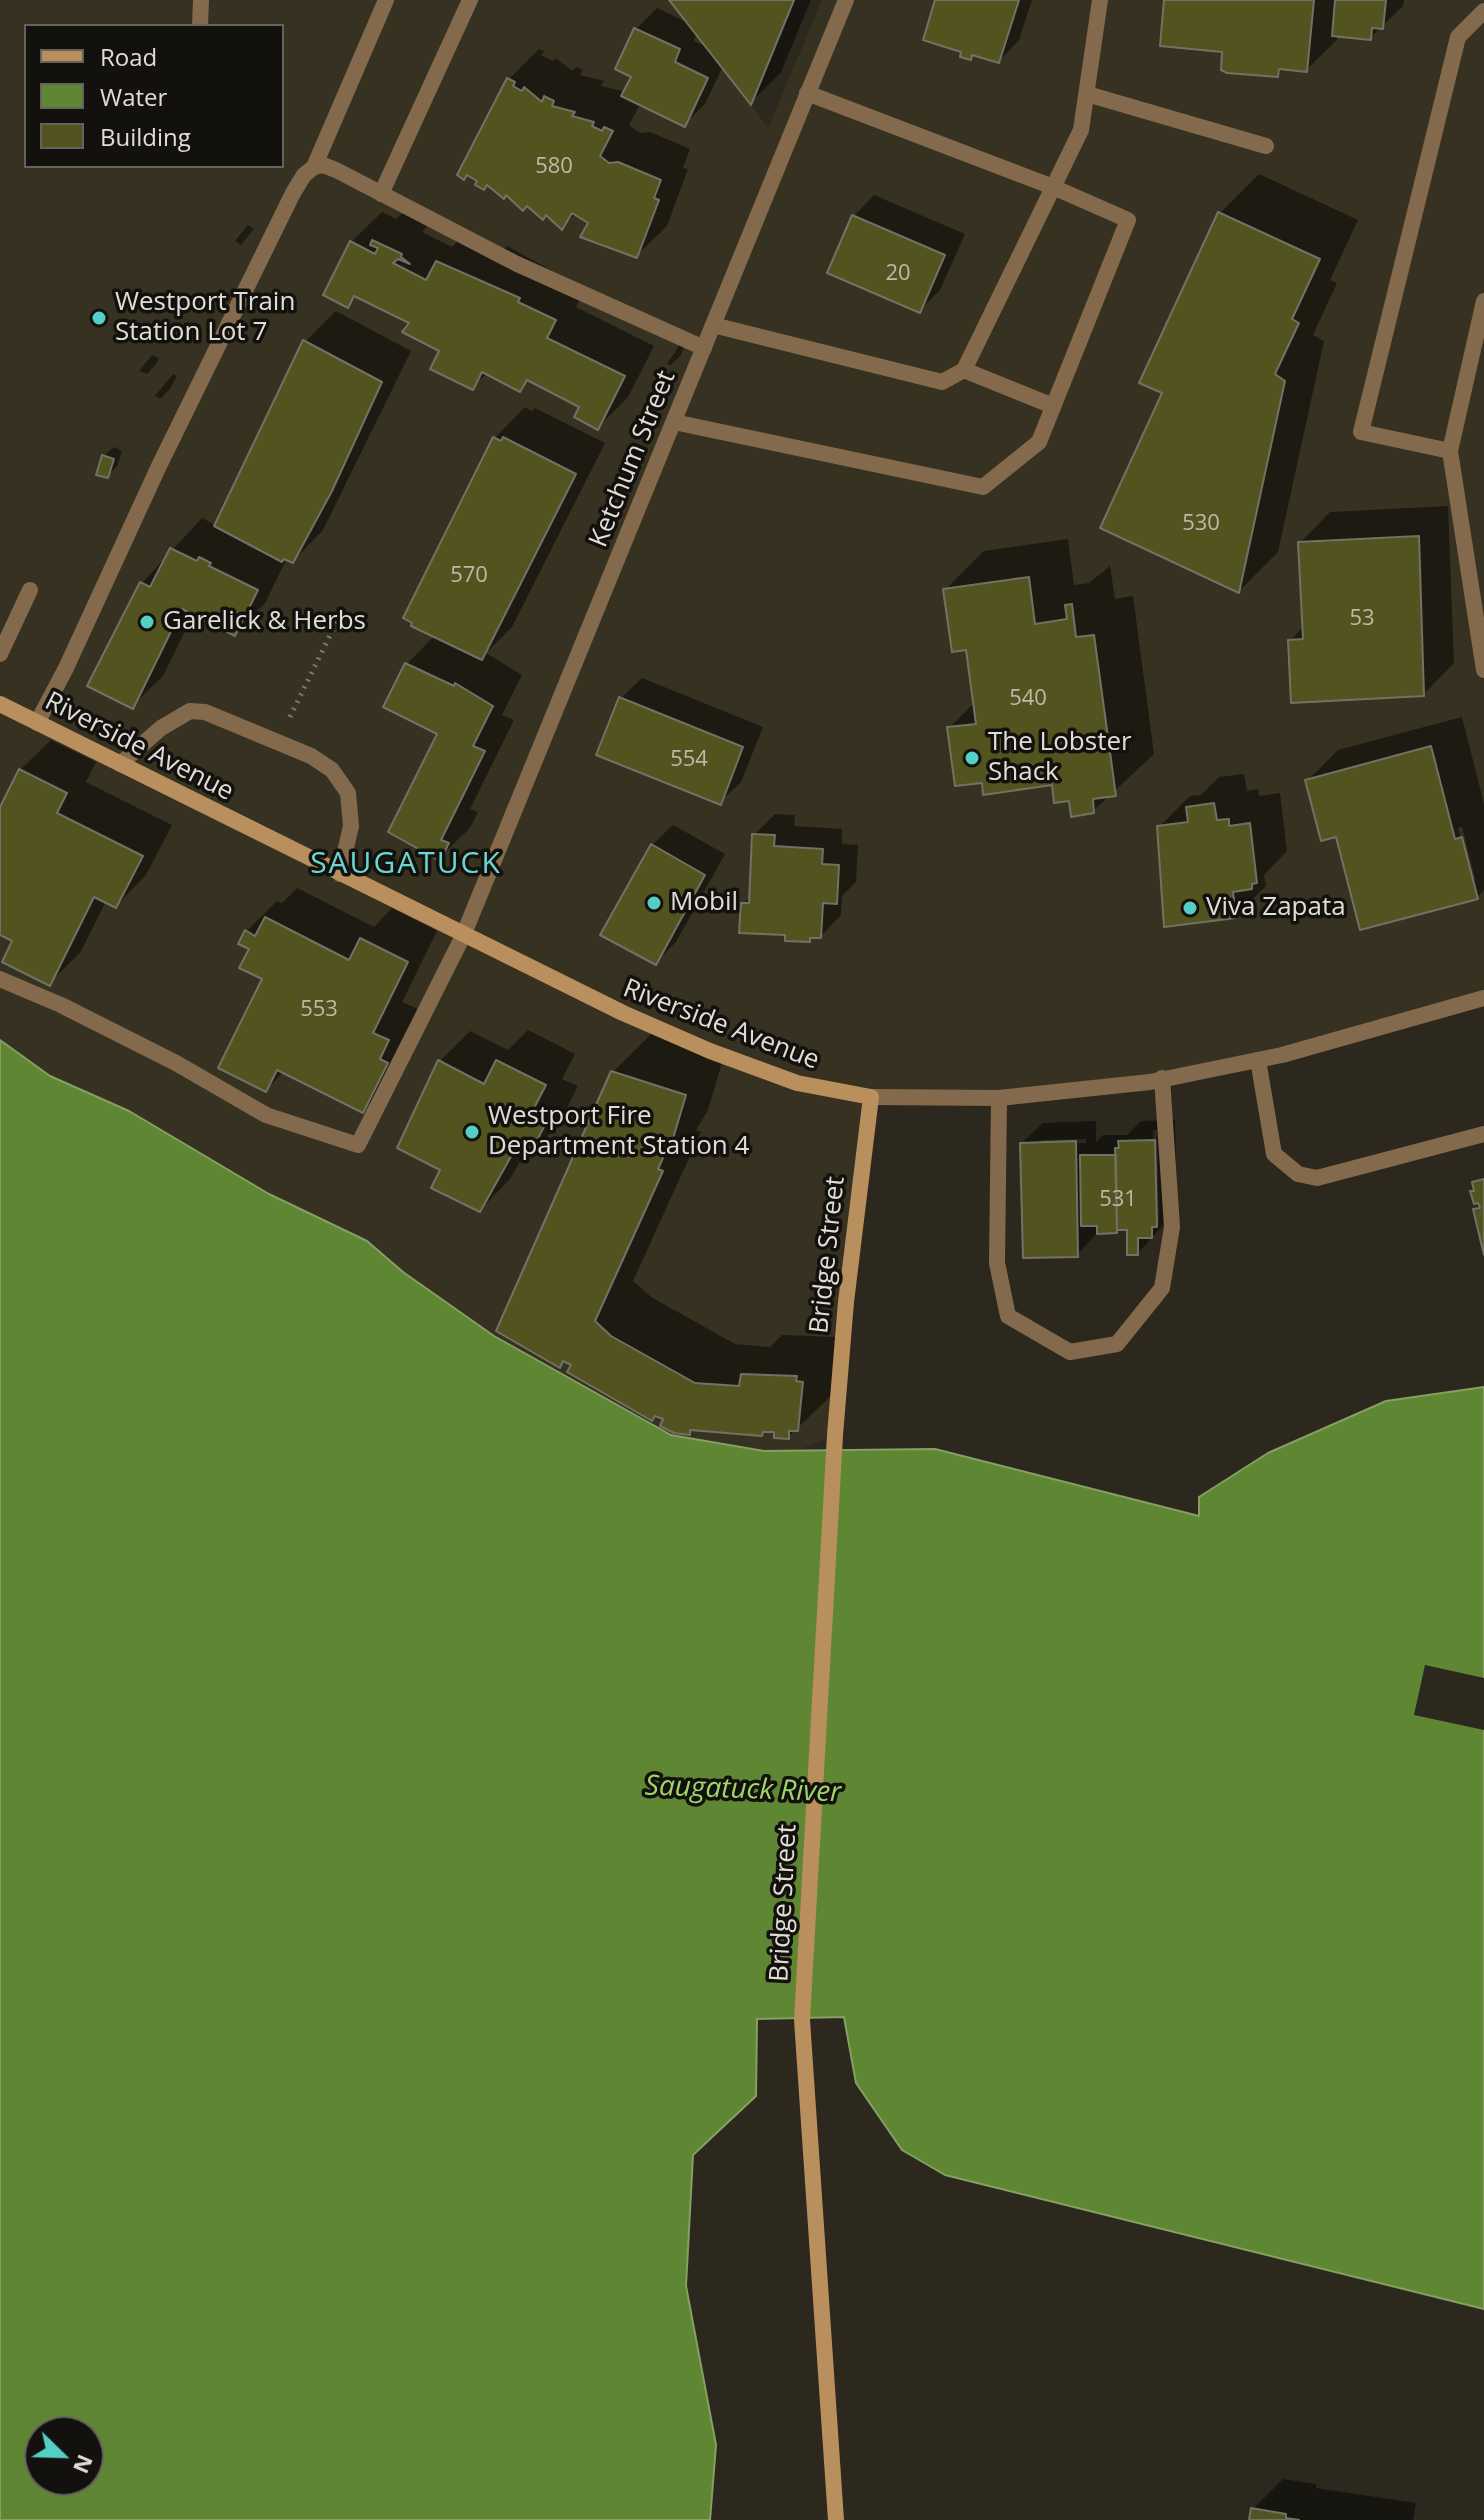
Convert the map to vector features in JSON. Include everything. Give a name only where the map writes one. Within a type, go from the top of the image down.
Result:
[{"type":"main road","name":"Riverside Avenue","points":[[0,704],[463,936],[710,1051],[797,1083],[871,1097]]},
{"type":"main road","name":"Bridge Street","points":[[836,2520],[802,2020],[835,1435],[846,1302],[871,1097]]},
{"type":"street","points":[[200,24],[201,0]]},
{"type":"street","points":[[314,167],[386,0]]},
{"type":"street","points":[[381,194],[470,0]]},
{"type":"street","name":"Ketchum Street","points":[[0,979],[137,1044],[266,1115],[358,1145],[463,936],[846,0]]},
{"type":"street","points":[[713,325],[942,382],[964,370],[1081,130],[1100,0]]},
{"type":"street","points":[[1450,451],[1361,432],[1458,37],[1484,11]]},
{"type":"street","points":[[674,422],[983,487],[1039,442],[1128,220],[1053,187],[807,93]]},
{"type":"street","points":[[1087,94],[1266,146]]},
{"type":"street","points":[[37,723],[293,193],[304,175],[314,167],[323,165],[517,264],[704,348]]},
{"type":"street","points":[[1484,301],[1450,451],[1484,670]]},
{"type":"street","points":[[964,370],[1053,406]]},
{"type":"street","points":[[0,654],[30,590]]},
{"type":"street","points":[[120,764],[154,734],[190,711],[205,712],[332,770],[348,793],[351,826],[340,874]]},
{"type":"street","name":"Riverside Avenue","points":[[871,1097],[999,1098],[1150,1082],[1258,1060],[1484,998]]},
{"type":"street","points":[[1258,1060],[1274,1154],[1298,1174],[1317,1178],[1484,1134]]},
{"type":"street","points":[[999,1098],[997,1263],[1008,1316],[1070,1352],[1117,1344],[1162,1288],[1172,1227],[1162,1078]]},
{"type":"path","points":[[277,743],[340,615]]},
{"type":"shaded area","points":[[0,0],[673,0],[768,128],[822,0],[1484,0],[1484,998],[1150,1082],[871,1097],[835,1435],[799,1450],[764,1451],[671,1435],[494,1336],[403,1272],[367,1241],[269,1194],[129,1111],[50,1076],[0,1040]]},
{"type":"water","name":"Saugatuck River","points":[[0,1040],[50,1076],[129,1111],[269,1194],[367,1241],[403,1272],[494,1336],[671,1435],[764,1451],[935,1449],[1199,1516],[1199,1497],[1268,1453],[1386,1401],[1484,1387],[1484,2309],[945,2175],[902,2150],[856,2083],[844,2017],[757,2019],[756,2096],[693,2155],[686,2286],[716,2445],[710,2520],[0,2520]]},
{"type":"pier","points":[[1425,1665],[1484,1678],[1484,1730],[1414,1715]]},
{"type":"building","points":[[669,0],[794,0],[751,105]]},
{"type":"building","points":[[935,0],[1019,0],[999,63],[972,55],[971,60],[960,57],[961,52],[923,40]]},
{"type":"building","points":[[1164,0],[1314,0],[1307,72],[1279,69],[1278,77],[1227,73],[1221,70],[1222,52],[1160,46]]},
{"type":"building","points":[[1335,0],[1386,0],[1383,29],[1372,28],[1371,40],[1332,36]]},
{"type":"building","points":[[634,28],[680,49],[675,62],[708,78],[685,127],[621,96],[631,77],[615,69]]},
{"type":"building","points":[[507,78],[515,82],[513,86],[522,91],[524,87],[542,102],[544,96],[554,101],[552,106],[575,112],[572,116],[594,122],[592,126],[602,131],[604,127],[613,131],[600,156],[609,163],[618,162],[661,180],[654,198],[659,200],[637,258],[580,237],[588,223],[572,213],[562,230],[546,215],[543,220],[527,206],[523,211],[506,195],[504,199],[487,185],[484,190],[467,175],[464,180],[457,175]]},
{"type":"building","points":[[1218,212],[1320,259],[1292,319],[1299,323],[1275,374],[1285,381],[1239,593],[1100,528],[1162,393],[1139,383]]},
{"type":"building","points":[[852,215],[945,255],[920,313],[827,273]]},
{"type":"building","points":[[372,240],[402,254],[401,257],[410,264],[398,259],[393,263],[426,280],[436,261],[520,298],[518,302],[556,320],[547,338],[625,376],[598,430],[574,417],[579,407],[527,380],[520,392],[482,372],[473,390],[430,369],[439,351],[402,332],[409,323],[354,296],[348,308],[323,295],[350,241],[375,254],[378,248],[370,245]]},
{"type":"building","points":[[303,340],[382,382],[332,491],[293,563],[284,559],[282,562],[214,526]]},
{"type":"building","points":[[493,437],[501,441],[503,437],[576,474],[482,660],[411,626],[412,623],[403,618]]},
{"type":"building","points":[[102,455],[114,459],[108,478],[96,475]]},
{"type":"building","points":[[1419,536],[1424,696],[1291,703],[1288,640],[1303,639],[1298,542]]},
{"type":"building","name":"Garelick & Herbs","points":[[170,548],[197,561],[199,557],[211,563],[209,566],[258,590],[235,636],[182,609],[133,709],[87,686],[140,582],[150,587]]},
{"type":"building","points":[[1029,577],[1035,624],[1067,619],[1065,605],[1072,604],[1076,637],[1094,635],[1116,796],[1093,799],[1094,813],[1071,817],[1069,801],[1054,803],[1052,785],[983,795],[982,783],[955,786],[947,727],[976,724],[966,650],[952,652],[943,589]]},
{"type":"building","points":[[405,663],[454,686],[455,683],[493,706],[473,746],[485,751],[441,840],[449,843],[440,861],[388,832],[437,734],[383,707]]},
{"type":"building","points":[[619,697],[743,747],[721,805],[596,755]]},
{"type":"building","points":[[1431,746],[1455,839],[1462,837],[1478,899],[1360,930],[1336,837],[1321,841],[1305,780]]},
{"type":"building","points":[[19,769],[67,793],[57,813],[143,856],[116,908],[94,897],[50,986],[2,962],[12,941],[0,935],[0,807]]},
{"type":"building","points":[[1214,803],[1217,820],[1229,819],[1229,826],[1250,823],[1257,883],[1252,884],[1252,889],[1233,892],[1236,918],[1164,927],[1157,826],[1188,822],[1186,807]]},
{"type":"building","points":[[752,834],[775,835],[774,846],[823,849],[822,864],[839,865],[837,904],[823,903],[821,938],[810,938],[810,942],[785,941],[785,935],[739,933],[741,903],[749,903]]},
{"type":"building","points":[[651,844],[705,875],[656,965],[600,935]]},
{"type":"building","points":[[265,917],[349,960],[360,938],[408,962],[373,1033],[389,1040],[380,1059],[388,1063],[363,1113],[277,1070],[266,1092],[218,1068],[262,979],[239,968],[249,949],[238,944],[245,930],[255,936]]},
{"type":"building","name":"Westport Fire Department Station 4","points":[[438,1060],[484,1084],[496,1060],[546,1085],[533,1110],[549,1117],[528,1158],[514,1151],[480,1212],[431,1188],[440,1170],[397,1148]]},
{"type":"building","points":[[611,1071],[686,1095],[669,1152],[666,1151],[658,1169],[663,1171],[595,1321],[611,1336],[695,1383],[739,1386],[741,1374],[797,1376],[796,1381],[803,1382],[798,1431],[789,1431],[789,1439],[774,1438],[774,1432],[763,1432],[762,1436],[690,1430],[690,1435],[674,1433],[660,1426],[663,1419],[655,1416],[652,1421],[567,1372],[571,1365],[563,1361],[560,1368],[496,1331]]},
{"type":"building","points":[[1155,1140],[1157,1227],[1152,1227],[1152,1238],[1138,1238],[1138,1255],[1127,1255],[1127,1230],[1117,1230],[1115,1148],[1119,1148],[1118,1141]]},
{"type":"building","points":[[1076,1141],[1078,1257],[1023,1258],[1020,1143]]},
{"type":"building","points":[[1080,1155],[1116,1155],[1117,1233],[1097,1234],[1097,1226],[1081,1226]]},
{"type":"building","points":[[1484,1179],[1484,1255],[1473,1209],[1480,1208],[1478,1203],[1474,1204],[1470,1191],[1474,1191],[1472,1182]]},
{"type":"building","points":[[1251,2508],[1286,2514],[1286,2518],[1299,2520],[1249,2520]]},
{"type":"place","name":"Westport Train Station Lot 7","points":[[99,318]]},
{"type":"place","name":"Garelick & Herbs","points":[[147,622]]},
{"type":"place","name":"The Lobster Shack","points":[[972,758]]},
{"type":"place","name":"Mobil","points":[[654,903]]},
{"type":"place","name":"Viva Zapata","points":[[1190,908]]},
{"type":"place","name":"Westport Fire Department Station 4","points":[[472,1132]]},
{"type":"district","name":"SAUGATUCK","points":[[406,864]]}]
